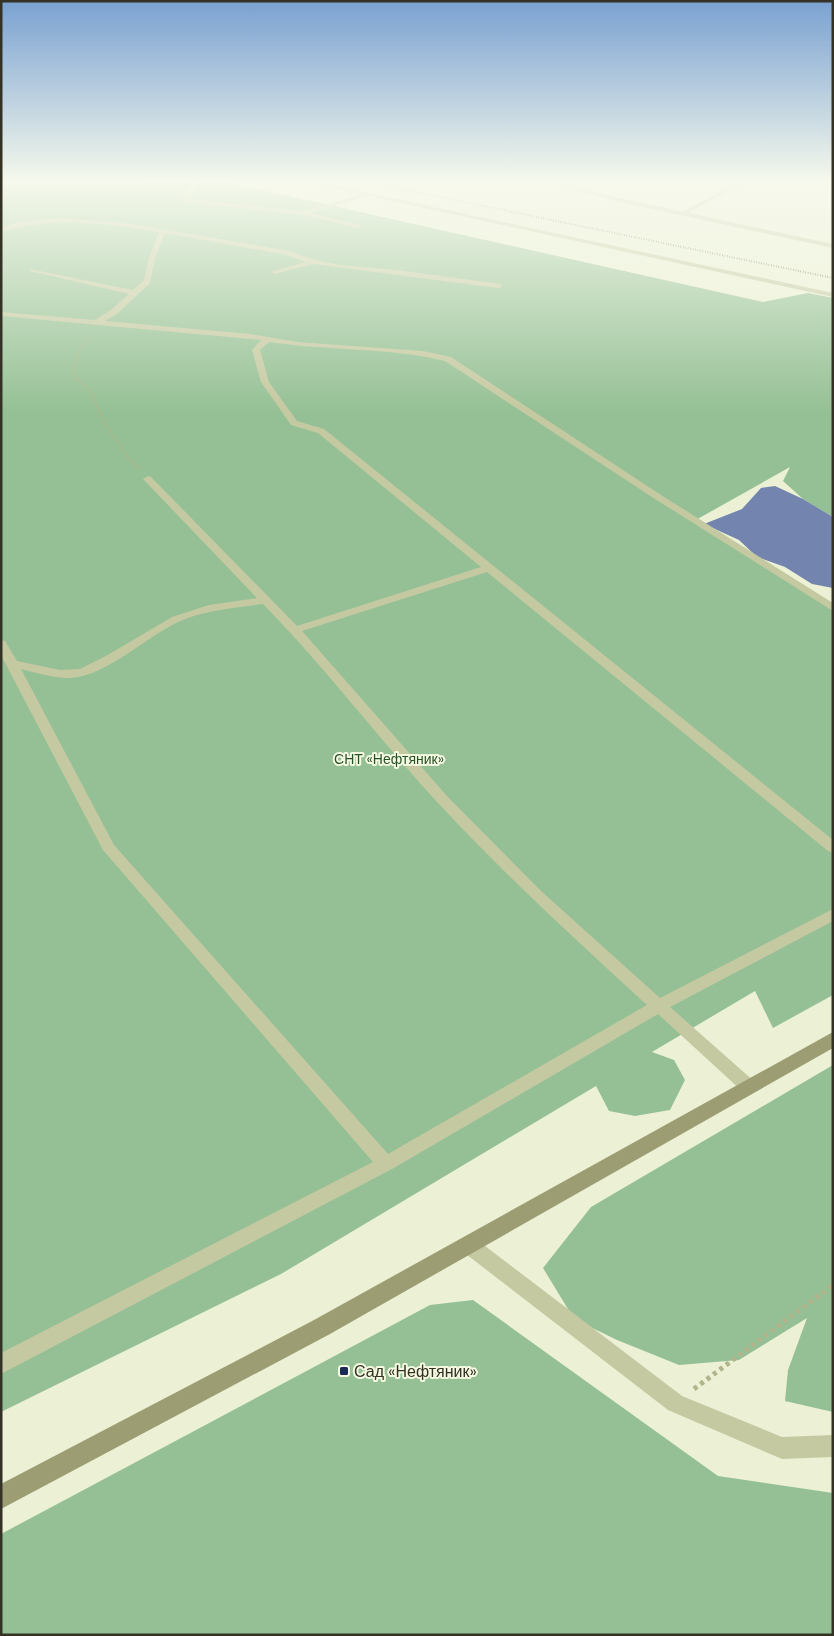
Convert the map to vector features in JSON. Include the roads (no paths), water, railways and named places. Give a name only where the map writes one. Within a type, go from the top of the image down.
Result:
[{"type":"street","points":[[667,259],[833,295]]},
{"type":"street","points":[[1,1498],[322,1327],[469,1246],[833,1039]]},
{"type":"lane","points":[[96,323],[114,312],[148,281],[152,259]]},
{"type":"lane","points":[[306,259],[340,268],[396,272],[498,286]]},
{"type":"lane","points":[[275,272],[313,262]]},
{"type":"lane","points":[[32,270],[136,293]]},
{"type":"lane","points":[[1,314],[267,339],[298,344],[423,353],[448,359],[658,497],[833,608]]},
{"type":"lane","points":[[267,339],[256,350],[265,382],[294,423],[321,431],[833,848]]},
{"type":"lane","points":[[148,479],[295,630],[442,799],[536,895],[749,1088]]},
{"type":"lane","points":[[295,630],[489,568]]},
{"type":"lane","points":[[12,664],[72,674],[94,667],[135,641],[177,618],[228,605],[266,600]]},
{"type":"lane","points":[[1,643],[108,848],[386,1164]]},
{"type":"lane","points":[[1,1364],[386,1164],[660,1006],[833,914]]},
{"type":"lane","points":[[469,1246],[676,1403],[782,1448],[833,1446]]},
{"type":"water","points":[[775,486],[803,499],[833,517],[833,588],[812,584],[785,567],[757,557],[739,540],[704,524],[742,509],[761,488]]},
{"type":"railway","points":[[742,259],[833,278]]},
{"type":"place","name":"Сад «Нефтяник»","points":[[344,1371]]},
{"type":"park label","name":"СНТ «Нефтяник»","points":[[389,759]]}]
